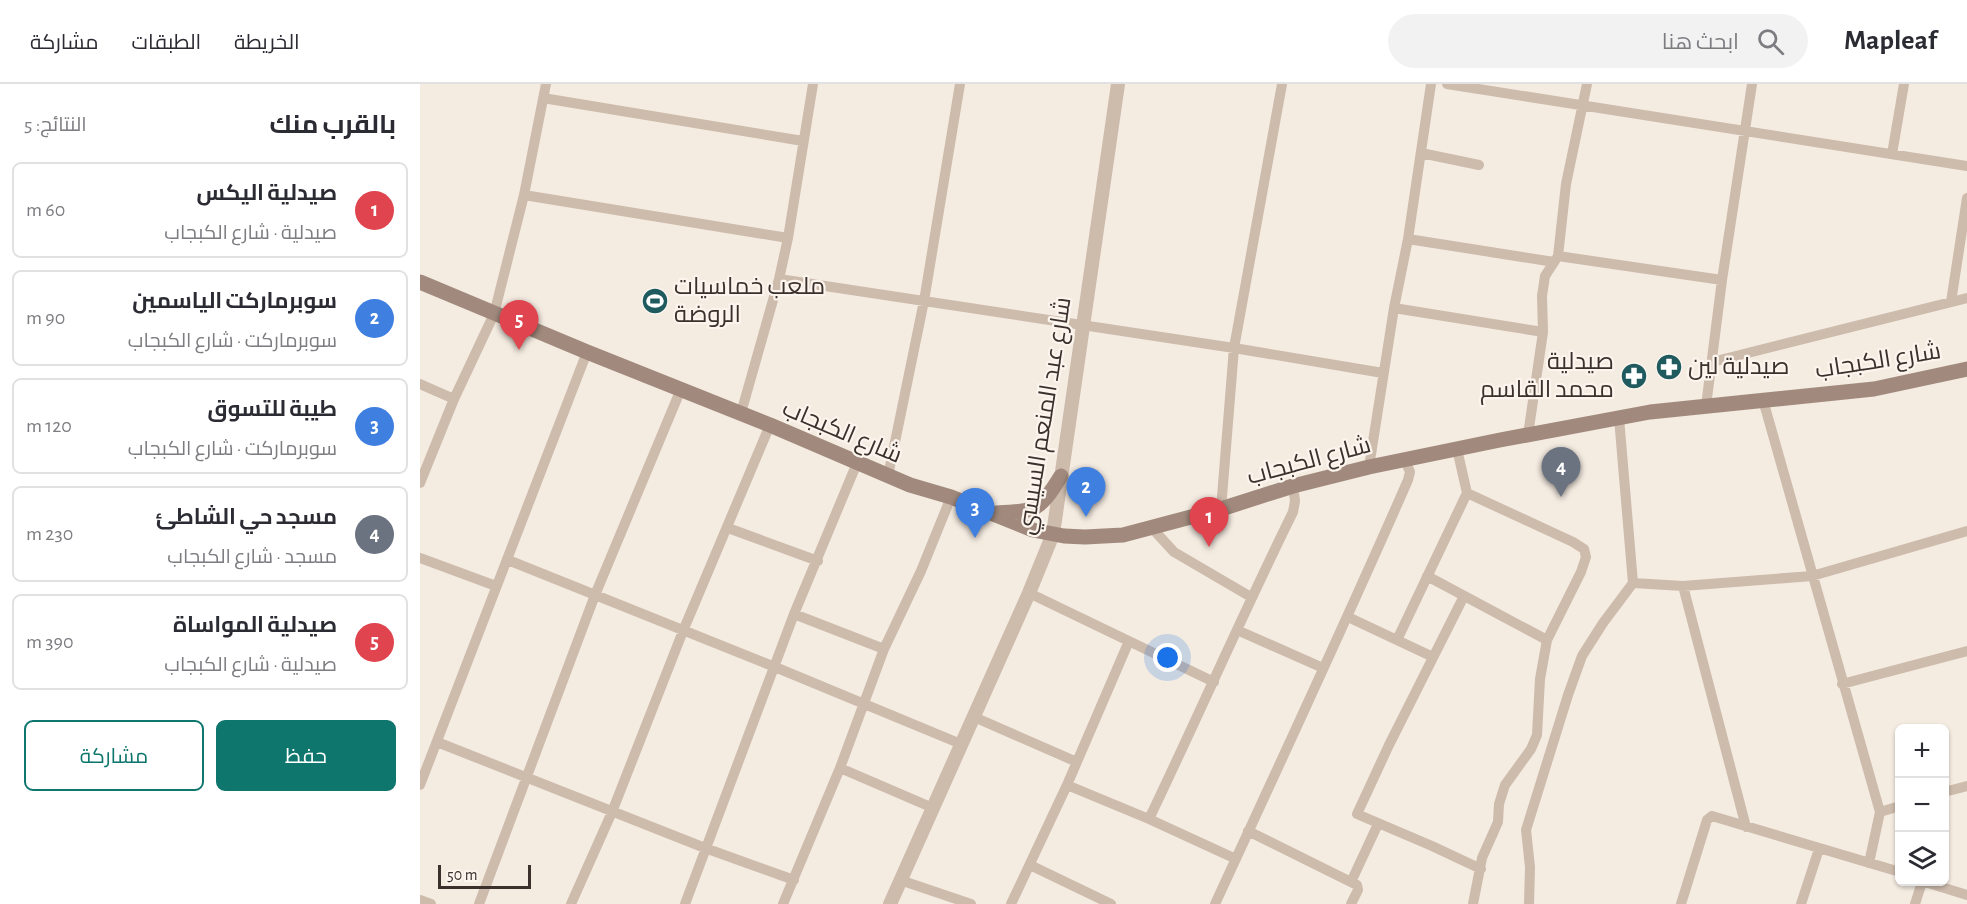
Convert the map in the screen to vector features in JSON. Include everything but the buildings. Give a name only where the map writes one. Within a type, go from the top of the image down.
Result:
[{"type":"main road","name":"شارع الكبجاب","points":[[420,282],[587,352],[681,388],[888,476],[951,497],[1033,530],[1085,537],[1123,535],[1221,509],[1293,486],[1369,467],[1528,435],[1650,412],[1874,389],[1967,369]]},
{"type":"main road","points":[[991,513],[1034,509],[1046,499],[1061,476]]},
{"type":"street","points":[[421,478],[454,399],[494,314],[524,195],[546,84]]},
{"type":"street","points":[[741,413],[779,279],[788,238],[813,84]]},
{"type":"street","points":[[888,476],[924,301],[960,84]]},
{"type":"street","name":"شارع عبد المنعم السيسي","points":[[890,904],[1029,593],[1053,534],[1118,84]]},
{"type":"street","points":[[1221,509],[1234,348],[1282,84]]},
{"type":"street","points":[[1369,467],[1394,308],[1408,239],[1431,84]]},
{"type":"street","points":[[1447,84],[1967,166]]},
{"type":"street","points":[[1528,435],[1543,332],[1542,296],[1545,276],[1556,259],[1566,184],[1587,84]]},
{"type":"street","points":[[1707,406],[1722,280],[1752,84]]},
{"type":"street","points":[[1892,154],[1904,84]]},
{"type":"street","points":[[543,98],[803,141]]},
{"type":"street","points":[[1421,153],[1479,165]]},
{"type":"street","points":[[524,195],[788,238]]},
{"type":"street","points":[[1951,302],[1967,198]]},
{"type":"street","points":[[1408,239],[1722,280]]},
{"type":"street","points":[[779,279],[1383,373]]},
{"type":"street","points":[[1712,362],[1967,298]]},
{"type":"street","points":[[1394,308],[1543,332]]},
{"type":"street","points":[[420,785],[587,352]]},
{"type":"street","points":[[420,384],[454,399]]},
{"type":"street","points":[[479,904],[595,595],[681,388]]},
{"type":"street","points":[[1763,400],[1880,812],[1869,863]]},
{"type":"street","points":[[1529,904],[1530,867],[1526,830],[1581,656],[1633,584],[1619,418]]},
{"type":"street","points":[[571,904],[612,812],[683,632],[770,425]]},
{"type":"street","points":[[1397,640],[1467,493],[1457,449]]},
{"type":"street","points":[[1215,904],[1348,617],[1409,476],[1410,472],[1405,460]]},
{"type":"street","points":[[684,904],[794,614],[857,463]]},
{"type":"street","points":[[1149,819],[1238,630],[1251,597],[1293,512],[1293,486]]},
{"type":"street","points":[[1467,493],[1573,542],[1584,549],[1586,557],[1581,572],[1547,640],[1540,679],[1537,735],[1531,749],[1505,784],[1499,804],[1498,822],[1486,847],[1473,904]]},
{"type":"street","points":[[783,904],[840,768],[884,649],[921,571],[951,497]]},
{"type":"street","points":[[1150,527],[1173,552],[1251,597]]},
{"type":"street","points":[[728,528],[818,561]]},
{"type":"street","points":[[1633,584],[1683,586],[1812,576],[1967,531]]},
{"type":"street","points":[[420,558],[496,586]]},
{"type":"street","points":[[508,560],[961,744]]},
{"type":"street","points":[[1427,576],[1547,640]]},
{"type":"street","points":[[1683,586],[1746,827]]},
{"type":"street","points":[[1029,593],[1214,682]]},
{"type":"street","points":[[1464,596],[1357,812],[1359,816],[1481,869]]},
{"type":"street","points":[[794,614],[884,649]]},
{"type":"street","points":[[1348,617],[1433,657]]},
{"type":"street","points":[[1238,630],[1323,668]]},
{"type":"street","points":[[1011,904],[1067,785],[1129,640]]},
{"type":"street","points":[[1842,684],[1967,651]]},
{"type":"street","points":[[974,717],[1077,762]]},
{"type":"street","points":[[437,742],[705,848],[794,880]]},
{"type":"street","points":[[840,768],[933,808]]},
{"type":"street","points":[[1067,785],[1236,859]]},
{"type":"street","points":[[1949,791],[1967,786]]},
{"type":"street","points":[[1880,812],[1895,807]]},
{"type":"street","points":[[1681,904],[1707,820],[1712,816],[1895,871]]},
{"type":"street","points":[[1351,882],[1378,824]]},
{"type":"street","points":[[1248,831],[1359,887],[1351,904]]},
{"type":"street","points":[[1801,904],[1818,849]]},
{"type":"street","points":[[1030,865],[1111,904]]},
{"type":"street","points":[[900,880],[971,904]]},
{"type":"street","points":[[1915,904],[1922,886]]},
{"type":"street","points":[[1937,886],[1967,895]]},
{"type":"street","points":[[420,900],[431,904]]},
{"type":"place","name":"ملعب خماسيات الروضة","points":[[655,301]]},
{"type":"place","name":"صيدلية المواساة","points":[[519,350]]},
{"type":"place","name":"صيدلية لين","points":[[1669,367]]},
{"type":"place","name":"صيدلية محمد القاسم","points":[[1634,376]]},
{"type":"place","name":"مسجد حي الشاطئ","points":[[1561,497]]},
{"type":"place","name":"سوبرماركت الياسمين","points":[[1086,517]]},
{"type":"place","name":"طيبة للتسوق","points":[[975,538]]},
{"type":"place","name":"صيدلية اليكس","points":[[1209,547]]}]
